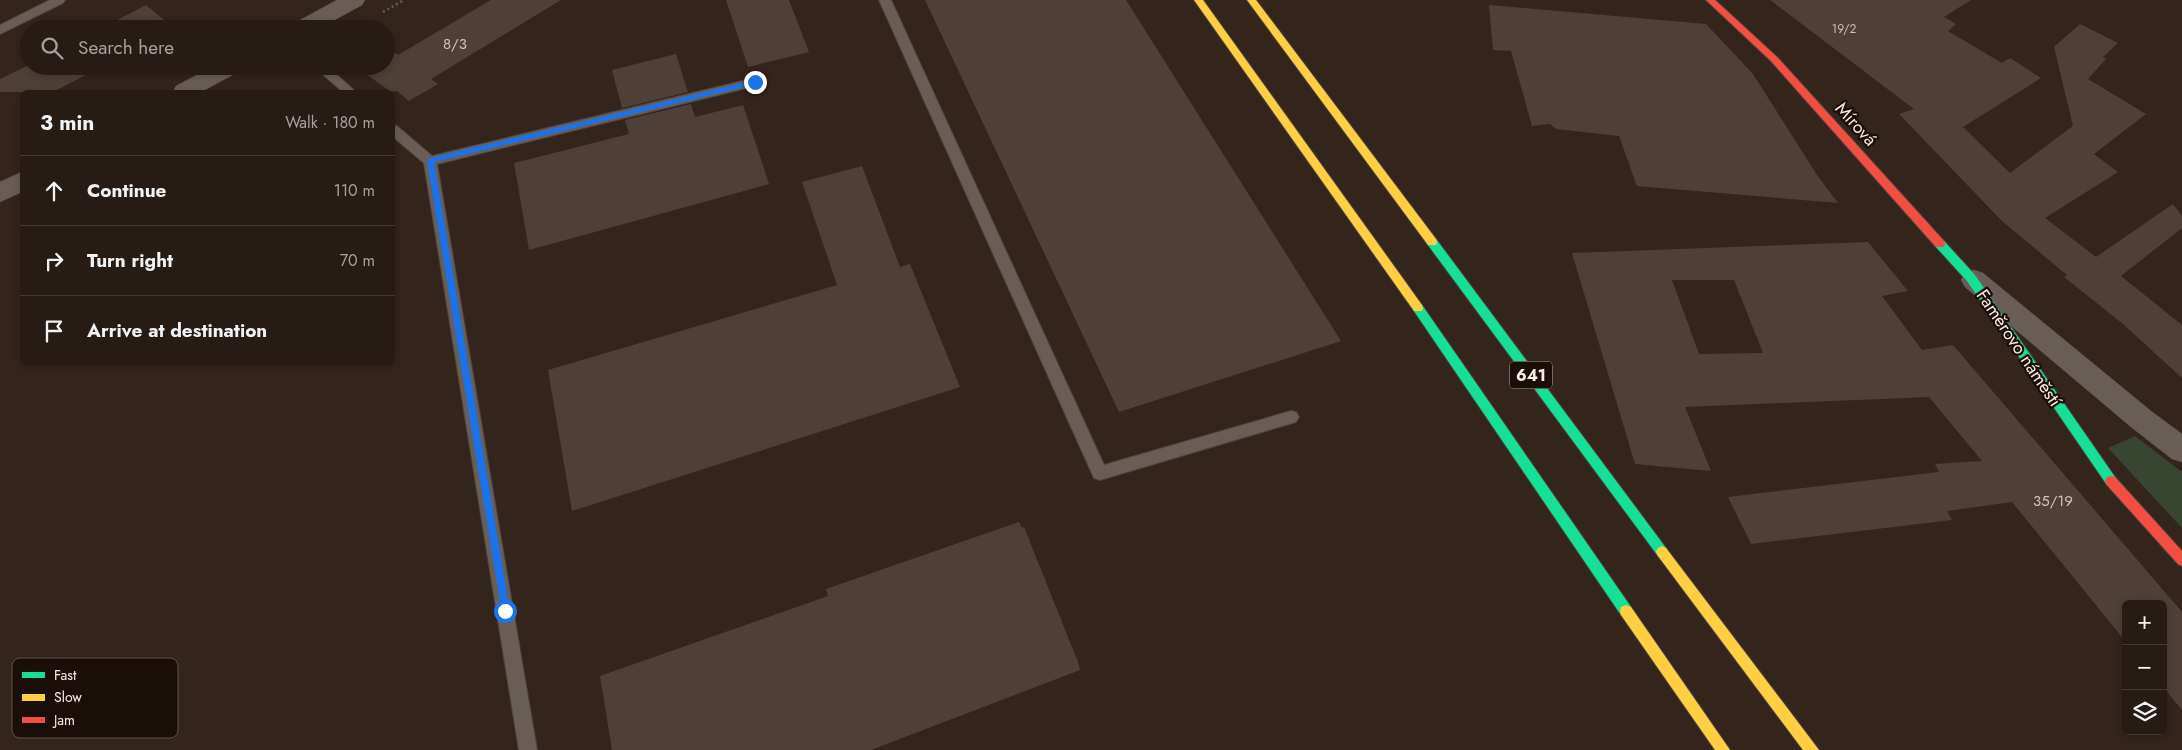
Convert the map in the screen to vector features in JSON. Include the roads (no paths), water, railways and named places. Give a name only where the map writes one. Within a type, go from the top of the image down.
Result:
[{"type":"main road","points":[[1198,0],[1460,367],[1723,750]]},
{"type":"main road","name":"641","points":[[1251,0],[1812,750]]},
{"type":"main road","name":"Mírová","points":[[1710,0],[1774,59],[1971,278]]},
{"type":"main road","name":"Faměrovo náměstí","points":[[1971,278],[2106,476],[2182,560]]},
{"type":"street","points":[[317,20],[354,0]]},
{"type":"street","points":[[188,90],[215,75]]},
{"type":"street","points":[[0,193],[20,182]]},
{"type":"street","name":"Faměrovo náměstí","points":[[1971,278],[2141,419],[2182,450]]},
{"type":"lane","points":[[0,30],[59,0]]},
{"type":"lane","points":[[885,0],[1100,472],[1291,417]]},
{"type":"lane","points":[[330,75],[348,90]]},
{"type":"lane","points":[[430,161],[755,82]]},
{"type":"lane","points":[[395,132],[430,161],[528,750]]}]
